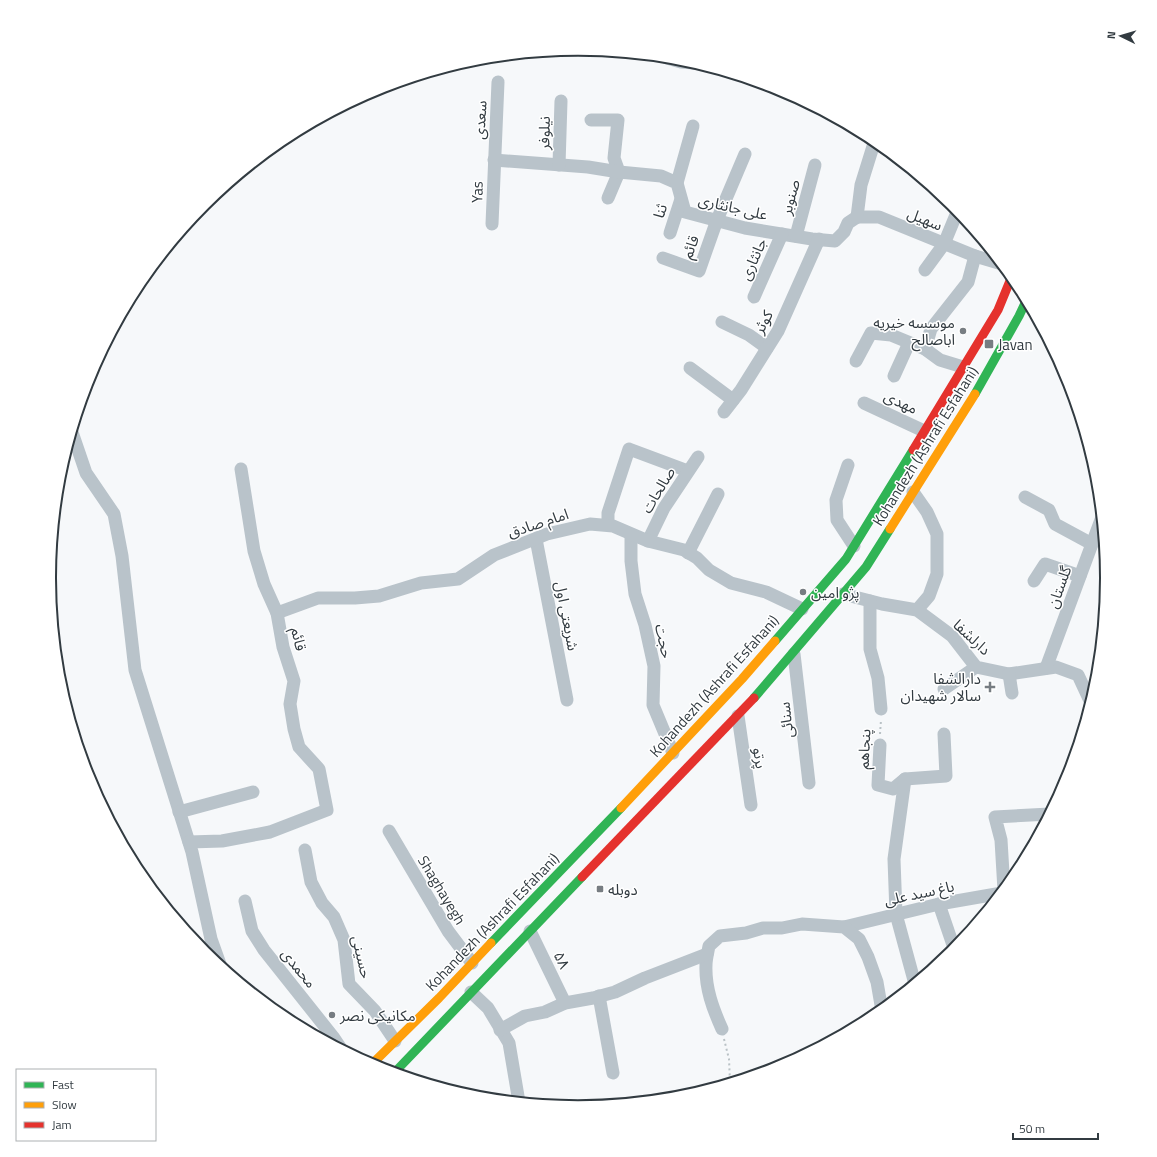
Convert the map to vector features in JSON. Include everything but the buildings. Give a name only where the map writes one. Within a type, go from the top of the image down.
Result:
[{"type":"main road","name":"Kohandezh (Ashrafi Esfahani)","points":[[398,1068],[530,931],[563,883],[673,753],[742,679],[846,559],[963,367],[977,352],[998,310],[1009,283]]},
{"type":"main road","points":[[1015,291],[1005,313],[1007,318],[1012,321],[1019,316]]},
{"type":"main road","name":"Kohandezh (Ashrafi Esfahani)","points":[[376,1060],[472,963],[563,883],[738,716],[794,654],[866,567],[978,389],[1024,306]]},
{"type":"main road","points":[[944,445],[942,434],[980,367]]},
{"type":"street","name":"سعدی","points":[[494,160],[498,82]]},
{"type":"street","name":"نیلوفر","points":[[559,165],[561,101]]},
{"type":"street","points":[[591,120],[618,120],[614,158],[619,172],[608,198]]},
{"type":"street","points":[[494,160],[588,167],[661,176],[677,183],[693,126]]},
{"type":"street","points":[[857,217],[861,185],[873,147]]},
{"type":"street","points":[[717,220],[745,154]]},
{"type":"street","name":"Yas","points":[[492,224],[494,160]]},
{"type":"street","name":"صنوبر","points":[[796,236],[815,166]]},
{"type":"street","name":"علی جانثاری","points":[[677,183],[685,212],[745,228],[819,240],[835,241],[844,232],[848,223],[857,217]]},
{"type":"street","name":"ثنا","points":[[670,233],[681,199]]},
{"type":"street","name":"سهیل","points":[[857,217],[879,217],[944,244],[994,262]]},
{"type":"street","points":[[925,270],[944,244],[955,217]]},
{"type":"street","name":"قائم","points":[[663,258],[699,271],[717,220]]},
{"type":"street","name":"جانثاری","points":[[754,297],[782,234]]},
{"type":"street","name":"کوثر","points":[[724,412],[778,330],[819,240]]},
{"type":"street","points":[[925,350],[931,329],[968,282],[975,256]]},
{"type":"street","points":[[722,322],[749,336],[767,348]]},
{"type":"street","points":[[856,361],[871,333],[891,335],[925,350],[940,360],[963,367]]},
{"type":"street","points":[[894,376],[909,343]]},
{"type":"street","points":[[690,368],[733,400]]},
{"type":"street","name":"مهدی","points":[[864,403],[924,431]]},
{"type":"street","points":[[75,440],[86,473],[114,514],[122,556],[135,670],[189,842],[211,939],[217,955]]},
{"type":"street","points":[[608,525],[608,513],[629,449],[688,471]]},
{"type":"street","name":"صالحات","points":[[648,541],[664,508],[698,457]]},
{"type":"street","points":[[848,465],[836,500],[837,520],[854,546]]},
{"type":"street","name":"قائم","points":[[189,842],[222,841],[270,832],[327,810],[319,769],[299,747],[294,729],[290,704],[294,681],[283,647],[277,614],[264,584],[254,551],[241,469]]},
{"type":"street","points":[[913,492],[927,512],[937,534],[937,574],[930,596],[917,610]]},
{"type":"street","points":[[688,553],[718,494]]},
{"type":"street","points":[[1025,497],[1049,510],[1055,524],[1092,544]]},
{"type":"street","name":"امام صادق","points":[[277,614],[318,598],[355,598],[379,596],[421,583],[458,579],[494,555],[547,534],[590,524],[613,526],[648,541],[684,550],[697,558],[709,570],[731,583],[766,592],[802,609]]},
{"type":"street","name":"گلستان","points":[[1046,668],[1098,527]]},
{"type":"street","name":"حجت","points":[[631,535],[631,561],[634,594],[645,625],[654,666],[653,705],[673,753]]},
{"type":"street","name":"شریعتی اول","points":[[536,539],[567,700]]},
{"type":"street","points":[[1034,581],[1045,564],[1080,576]]},
{"type":"street","name":"دارلشفا","points":[[843,594],[917,610],[952,636],[976,667],[1009,674],[1056,667],[1078,675],[1087,695]]},
{"type":"street","name":"پنجاهم","points":[[870,601],[870,649],[878,678],[881,709]]},
{"type":"street","name":"سنائی","points":[[794,654],[809,783]]},
{"type":"street","points":[[944,689],[976,667]]},
{"type":"street","points":[[1009,674],[1012,693]]},
{"type":"street","name":"پرتو","points":[[738,716],[751,805]]},
{"type":"street","name":"پنجاهم","points":[[880,745],[878,785],[893,789],[905,779],[946,776],[944,734]]},
{"type":"street","points":[[905,779],[894,859],[896,914],[914,979]]},
{"type":"street","points":[[179,812],[254,792]]},
{"type":"street","points":[[1004,882],[1001,840],[995,817],[1045,814]]},
{"type":"street","name":"Shaghayegh","points":[[389,831],[448,931],[472,963]]},
{"type":"street","name":"حسینی","points":[[305,850],[311,882],[322,903],[334,917],[344,940],[349,984],[374,1011],[395,1041]]},
{"type":"street","name":"باغ سید علی","points":[[707,954],[709,946],[720,936],[746,933],[763,928],[782,928],[802,924],[844,927],[939,904],[995,894]]},
{"type":"street","name":"محمدی","points":[[245,901],[252,931],[264,950],[334,1040]]},
{"type":"street","points":[[939,904],[952,943]]},
{"type":"street","points":[[844,927],[859,939],[868,957],[877,982],[881,1005]]},
{"type":"street","name":"۵۸","points":[[530,931],[565,1003]]},
{"type":"street","points":[[500,1030],[526,1016],[545,1012],[565,1003],[615,992],[645,978],[707,954],[706,965],[708,991],[722,1029]]},
{"type":"street","points":[[471,992],[488,1008],[509,1043],[518,1098]]},
{"type":"street","points":[[599,996],[613,1073]]},
{"type":"path","name":"پنجاهم","points":[[880,745],[881,709]]},
{"type":"path","points":[[722,1029],[729,1059],[730,1078]]},
{"type":"traffic: fast","points":[[975,394],[1024,306]]},
{"type":"traffic: fast","points":[[775,641],[846,559],[913,450]]},
{"type":"traffic: fast","points":[[754,698],[866,567],[890,529]]},
{"type":"traffic: fast","points":[[491,943],[621,808]]},
{"type":"traffic: fast","points":[[398,1068],[582,877]]},
{"type":"traffic: slow","points":[[890,529],[975,394]]},
{"type":"traffic: slow","points":[[621,808],[742,679],[775,641]]},
{"type":"traffic: slow","points":[[376,1060],[439,998],[491,943]]},
{"type":"traffic: jam","points":[[913,450],[998,310],[1009,283]]},
{"type":"traffic: jam","points":[[582,877],[754,698]]},
{"type":"place","name":"موسسه خیریه اباصالح","points":[[963,331]]},
{"type":"place","name":"Javan","points":[[989,344]]},
{"type":"place","name":"پژو امین","points":[[803,592]]},
{"type":"place","name":"دارالشفا سالار شهیدان","points":[[990,687]]},
{"type":"place","name":"دوبله","points":[[600,889]]},
{"type":"place","name":"مکانیکی نصر","points":[[332,1015]]}]
